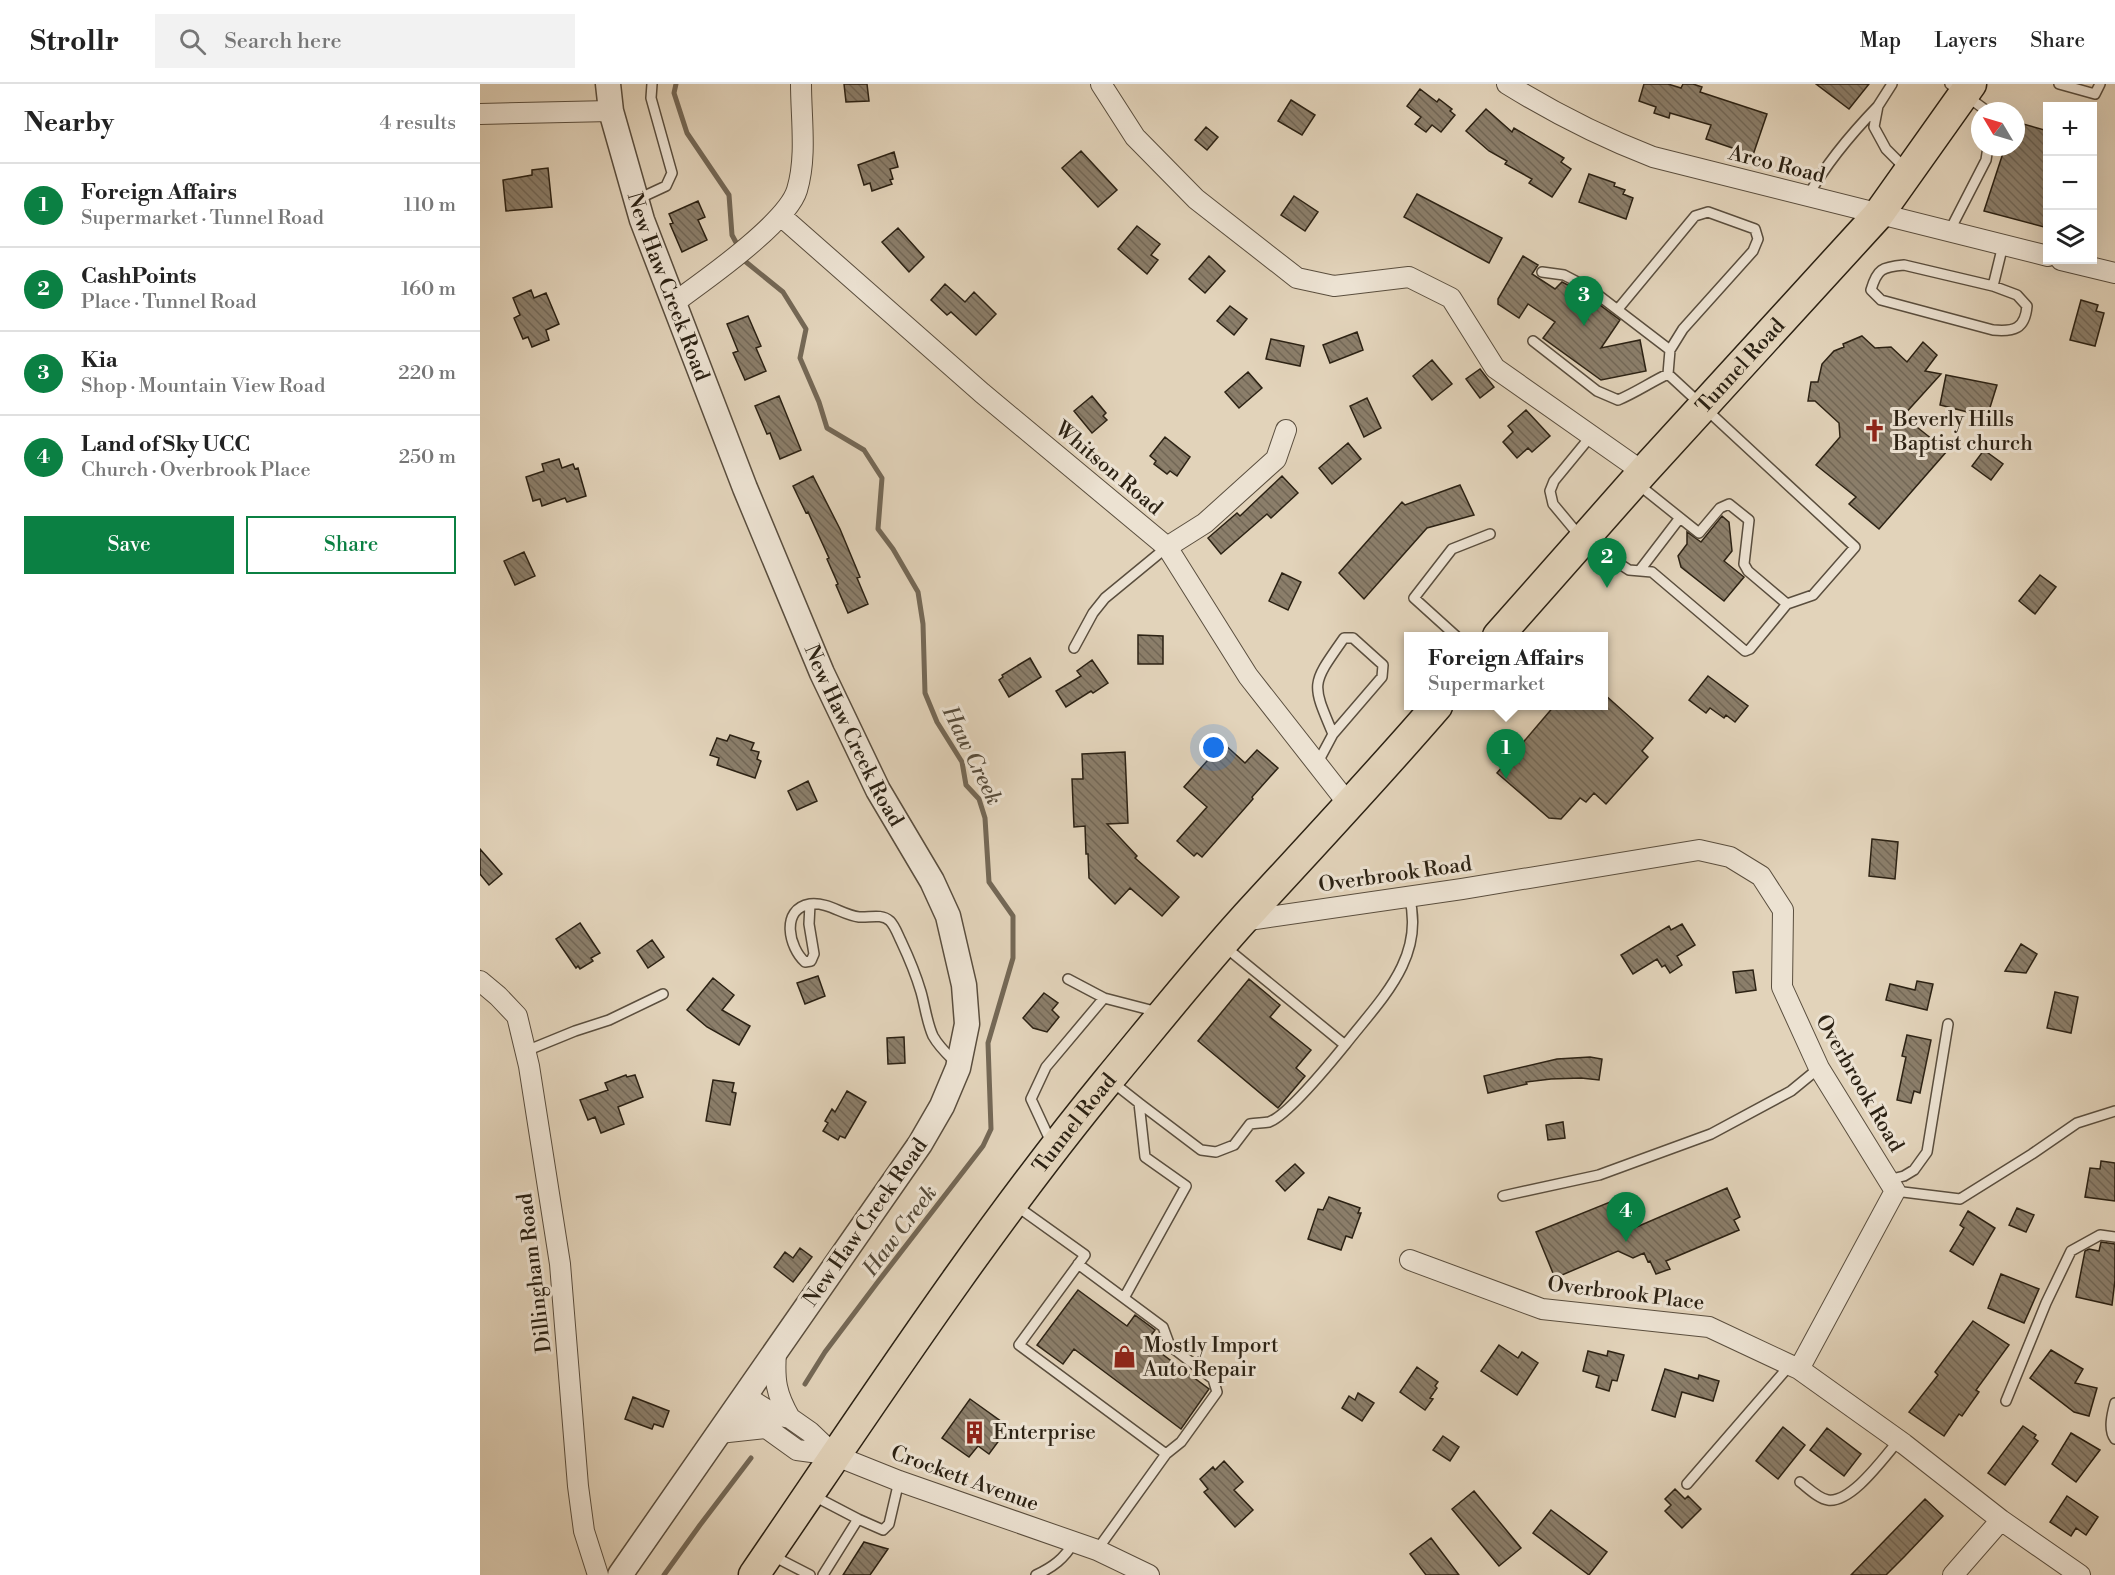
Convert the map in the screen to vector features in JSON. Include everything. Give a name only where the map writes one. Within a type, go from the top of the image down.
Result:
[{"type":"main road","name":"Tunnel Road","points":[[1502,632],[1702,407],[1878,215],[1968,93]]},
{"type":"main road","name":"Tunnel Road","points":[[761,1564],[834,1455],[1013,1203],[1109,1080],[1242,921],[1350,806],[1433,710]]},
{"type":"street","name":"New Haw Creek Road","points":[[608,84],[611,111],[642,220],[745,488],[822,673],[878,790],[932,881],[948,916],[965,995],[967,1024],[959,1066],[942,1106],[920,1144],[620,1575]]},
{"type":"street","points":[[675,302],[755,240],[781,216],[796,192],[802,168],[801,84]]},
{"type":"street","points":[[1101,84],[1135,136],[1196,199],[1297,278],[1334,286],[1409,277],[1451,297],[1495,368],[1591,436],[1639,477]]},
{"type":"street","name":"Arco Road","points":[[1508,84],[1552,112],[1612,141],[1653,157],[2043,255]]},
{"type":"street","points":[[480,114],[611,111]]},
{"type":"street","name":"Whitson Road","points":[[781,216],[982,393],[1167,547],[1248,676],[1350,806]]},
{"type":"street","points":[[2078,264],[2115,273]]},
{"type":"street","points":[[1167,547],[1205,523],[1276,459],[1286,430]]},
{"type":"street","name":"Overbrook Road","points":[[1242,921],[1699,850],[1730,857],[1761,876],[1783,910],[1782,987],[1819,1068],[1892,1185]]},
{"type":"street","name":"Dillingham Road","points":[[480,981],[517,1016],[526,1051],[560,1264],[578,1486],[584,1531],[598,1575]]},
{"type":"street","points":[[1892,1185],[1795,1367],[1899,1440],[2001,1520],[2080,1575]]},
{"type":"street","name":"Overbrook Place","points":[[1410,1260],[1542,1309],[1708,1327],[1795,1367]]},
{"type":"street","points":[[776,1352],[775,1377],[779,1399],[790,1418]]},
{"type":"street","points":[[741,1401],[775,1415],[790,1418],[810,1432],[834,1455]]},
{"type":"street","name":"Crockett Avenue","points":[[741,1401],[767,1428],[797,1450],[834,1455],[899,1481],[1097,1550],[1149,1575]]},
{"type":"street","points":[[720,1433],[767,1428]]},
{"type":"street","points":[[1953,1575],[2001,1520]]},
{"type":"lane","points":[[636,199],[666,186],[672,172],[651,98],[652,84]]},
{"type":"lane","points":[[1807,197],[1819,175],[1846,139],[1878,106],[1892,84]]},
{"type":"lane","points":[[2059,84],[2095,94],[2100,84]]},
{"type":"lane","points":[[1878,106],[1874,127],[1886,148],[1909,171]]},
{"type":"lane","points":[[1949,232],[1987,156]]},
{"type":"lane","points":[[1618,309],[1695,216],[1708,212],[1755,229],[1758,239],[1753,251],[1683,329],[1670,350],[1668,374]]},
{"type":"lane","points":[[1993,286],[2003,245]]},
{"type":"lane","points":[[1904,265],[1993,286],[2017,295],[2027,306],[2026,318],[2019,327],[2008,332],[1993,330],[1881,300],[1871,290],[1875,275],[1886,267],[1904,265]]},
{"type":"lane","points":[[1542,272],[1564,275],[1588,288],[1670,350]]},
{"type":"lane","points":[[1533,341],[1598,391],[1618,400],[1668,374]]},
{"type":"lane","points":[[1591,436],[1554,481],[1550,491],[1553,504],[1583,540],[1629,570],[1652,572],[1746,651],[1750,649],[1787,604],[1813,595],[1855,547],[1668,374]]},
{"type":"lane","points":[[1639,477],[1679,519],[1699,533],[1720,508],[1729,504],[1749,520],[1744,564],[1748,571],[1787,604]]},
{"type":"lane","points":[[1640,570],[1679,519]]},
{"type":"lane","points":[[1452,632],[1414,598],[1452,549],[1490,534]]},
{"type":"lane","points":[[1074,648],[1105,598],[1167,547]]},
{"type":"lane","points":[[1317,764],[1333,734],[1382,677],[1383,665],[1353,638],[1344,638],[1320,673],[1317,685],[1318,698],[1333,734]]},
{"type":"lane","points":[[1109,1080],[1201,1150],[1216,1152],[1234,1145],[1250,1124],[1271,1121],[1317,1079],[1395,981],[1413,936],[1409,896]]},
{"type":"lane","points":[[810,904],[809,924],[814,954],[811,962],[805,962],[799,957],[789,932],[791,918],[801,908],[810,904],[828,905],[859,917],[881,917],[889,921],[910,962],[933,1036],[959,1066]]},
{"type":"lane","points":[[1222,945],[1345,1045]]},
{"type":"lane","points":[[1068,978],[1104,998],[1164,1014]]},
{"type":"lane","points":[[526,1051],[575,1030],[609,1020],[663,994]]},
{"type":"lane","points":[[1055,1150],[1031,1099],[1046,1066],[1104,998]]},
{"type":"lane","points":[[1892,1185],[1914,1170],[1927,1152],[1947,1024]]},
{"type":"lane","points":[[1503,1196],[1599,1175],[1711,1134],[1791,1091],[1819,1068]]},
{"type":"lane","points":[[1124,1298],[1186,1186],[1145,1157],[1139,1104]]},
{"type":"lane","points":[[1892,1185],[1960,1199],[2077,1123],[2115,1111]]},
{"type":"lane","points":[[1013,1203],[1084,1255],[1019,1345],[1166,1454]]},
{"type":"lane","points":[[2006,1401],[2046,1303],[2071,1251],[2100,1235],[2115,1237]]},
{"type":"lane","points":[[1078,1264],[1163,1327],[1170,1346],[1213,1379],[1217,1392],[1181,1442],[1166,1454],[1097,1550]]},
{"type":"lane","points":[[1687,1484],[1795,1367]]},
{"type":"lane","points":[[2115,1403],[2111,1416],[2112,1436],[2115,1439]]},
{"type":"lane","points":[[1800,1482],[1825,1500],[1840,1500],[1864,1480],[1899,1440]]},
{"type":"lane","points":[[808,1494],[884,1530],[889,1524],[899,1481]]},
{"type":"lane","points":[[823,1575],[858,1519]]},
{"type":"lane","points":[[1036,1575],[1054,1566],[1067,1555],[1074,1542]]},
{"type":"lane","points":[[761,1564],[810,1575]]},
{"type":"building","points":[[844,84],[867,84],[869,101],[846,102]]},
{"type":"building","points":[[1644,84],[1668,84],[1681,88],[1683,84],[1693,84],[1702,87],[1700,92],[1767,114],[1753,155],[1706,139],[1711,125],[1670,113],[1669,118],[1654,113],[1656,107],[1639,101]]},
{"type":"building","points":[[1816,84],[1869,84],[1849,109]]},
{"type":"building","points":[[1420,89],[1437,102],[1439,99],[1452,109],[1450,111],[1455,115],[1441,132],[1432,125],[1426,132],[1415,124],[1421,117],[1407,106]]},
{"type":"building","points":[[1291,100],[1315,115],[1302,135],[1278,121]]},
{"type":"building","points":[[1486,109],[1512,132],[1514,128],[1564,158],[1561,162],[1571,169],[1552,197],[1529,183],[1532,179],[1505,164],[1507,161],[1489,151],[1466,131]]},
{"type":"building","points":[[2025,125],[2043,130],[2043,227],[1984,211],[2002,156],[2025,156]]},
{"type":"building","points":[[1206,127],[1218,137],[1207,150],[1195,140]]},
{"type":"building","points":[[1081,151],[1117,190],[1098,207],[1062,168]]},
{"type":"building","points":[[894,152],[898,167],[890,169],[892,184],[872,191],[870,183],[864,185],[858,165]]},
{"type":"building","points":[[548,168],[552,207],[506,211],[503,180],[532,175],[532,170]]},
{"type":"building","points":[[1589,174],[1615,183],[1614,186],[1625,190],[1623,194],[1633,198],[1626,219],[1579,202]]},
{"type":"building","points":[[1417,194],[1502,238],[1489,263],[1404,217]]},
{"type":"building","points":[[1294,196],[1318,212],[1305,231],[1281,215]]},
{"type":"building","points":[[698,201],[705,217],[698,220],[707,240],[682,252],[670,224],[673,223],[669,214]]},
{"type":"building","points":[[1137,226],[1160,244],[1151,255],[1158,260],[1147,274],[1118,249]]},
{"type":"building","points":[[898,228],[924,257],[909,272],[882,242]]},
{"type":"building","points":[[1209,256],[1225,271],[1205,293],[1189,279]]},
{"type":"building","points":[[1523,256],[1538,265],[1532,274],[1555,289],[1562,282],[1585,294],[1620,320],[1601,348],[1640,340],[1646,371],[1601,380],[1543,338],[1555,322],[1528,304],[1519,318],[1498,304],[1498,299]]},
{"type":"building","points":[[945,284],[965,302],[974,292],[996,314],[976,335],[951,312],[947,315],[931,300]]},
{"type":"building","points":[[531,290],[534,298],[546,293],[559,324],[546,330],[549,340],[532,347],[528,337],[523,339],[514,318],[520,315],[513,298]]},
{"type":"building","points":[[2081,300],[2098,305],[2096,311],[2104,313],[2095,346],[2070,340]]},
{"type":"building","points":[[1230,306],[1247,319],[1234,335],[1217,321]]},
{"type":"building","points":[[748,316],[761,346],[756,348],[766,371],[745,380],[733,353],[738,351],[727,324]]},
{"type":"building","points":[[1357,332],[1363,350],[1330,363],[1323,345]]},
{"type":"building","name":"Beverly Hills Baptist church","points":[[1862,336],[1875,348],[1891,347],[1907,362],[1923,342],[1937,355],[1925,371],[1941,374],[1903,416],[1947,451],[1879,529],[1849,504],[1856,497],[1816,465],[1840,437],[1839,423],[1815,401],[1808,401],[1811,382],[1818,382],[1822,364],[1834,351],[1844,347],[1843,344]]},
{"type":"building","points":[[1271,339],[1304,346],[1300,366],[1266,359]]},
{"type":"building","points":[[1432,360],[1452,384],[1432,400],[1413,376]]},
{"type":"building","points":[[1480,369],[1494,387],[1480,398],[1466,379]]},
{"type":"building","points":[[1248,372],[1262,388],[1239,408],[1225,392]]},
{"type":"building","points":[[1946,375],[1997,385],[1987,417],[1940,405]]},
{"type":"building","points":[[779,396],[801,450],[780,459],[770,433],[767,434],[755,406]]},
{"type":"building","points":[[1092,396],[1106,413],[1103,416],[1107,420],[1092,433],[1074,411]]},
{"type":"building","points":[[1367,398],[1381,428],[1364,437],[1350,406]]},
{"type":"building","points":[[1526,410],[1550,436],[1532,452],[1528,448],[1517,458],[1503,442],[1513,432],[1508,426]]},
{"type":"building","points":[[1165,437],[1190,457],[1177,476],[1170,471],[1167,474],[1154,464],[1156,461],[1150,456]]},
{"type":"building","points":[[1348,443],[1361,459],[1332,484],[1319,468]]},
{"type":"building","points":[[1984,450],[2003,464],[1991,480],[1972,466]]},
{"type":"building","points":[[559,459],[562,468],[573,464],[575,469],[578,468],[586,496],[567,502],[565,498],[542,506],[540,499],[533,501],[526,477],[544,471],[542,464]]},
{"type":"building","points":[[813,476],[840,529],[860,577],[857,578],[868,604],[848,613],[827,559],[829,558],[793,486]]},
{"type":"building","points":[[1282,476],[1298,493],[1271,518],[1267,514],[1221,554],[1208,538],[1237,513],[1240,516]]},
{"type":"building","points":[[1460,485],[1474,515],[1427,528],[1364,599],[1339,573],[1402,502],[1405,505]]},
{"type":"building","points":[[1722,516],[1729,522],[1732,551],[1724,561],[1744,577],[1724,601],[1681,567],[1678,556],[1687,544],[1687,532],[1701,542]]},
{"type":"building","points":[[524,552],[535,576],[515,585],[504,561]]},
{"type":"building","points":[[1282,573],[1301,582],[1288,610],[1269,601]]},
{"type":"building","points":[[2040,575],[2056,587],[2035,614],[2019,601]]},
{"type":"building","points":[[1138,635],[1163,636],[1163,664],[1138,664]]},
{"type":"building","points":[[1030,658],[1041,677],[1009,697],[999,680],[1003,677],[1002,675]]},
{"type":"building","points":[[1092,660],[1108,683],[1066,707],[1056,691],[1081,676],[1077,671]]},
{"type":"building","points":[[1708,676],[1748,706],[1735,722],[1726,715],[1724,718],[1710,708],[1706,713],[1689,700]]},
{"type":"building","points":[[1608,698],[1653,738],[1642,751],[1648,757],[1606,804],[1594,793],[1586,802],[1580,798],[1561,819],[1549,818],[1497,773],[1551,710],[1608,710]]},
{"type":"building","points":[[730,735],[754,743],[751,750],[759,752],[757,759],[761,761],[755,778],[717,765],[719,758],[710,755],[717,738],[727,741]]},
{"type":"building","points":[[1223,743],[1245,763],[1257,750],[1278,768],[1202,857],[1197,853],[1194,856],[1177,841],[1207,807],[1184,787]]},
{"type":"building","points":[[1125,752],[1128,823],[1107,824],[1137,856],[1135,858],[1179,897],[1162,916],[1130,888],[1115,904],[1089,878],[1085,826],[1074,827],[1072,779],[1083,779],[1082,754]]},
{"type":"building","points":[[808,781],[817,801],[797,810],[788,791]]},
{"type":"building","points":[[1872,839],[1898,842],[1895,879],[1869,876]]},
{"type":"building","points":[[480,849],[502,874],[489,885],[480,874]]},
{"type":"building","points":[[580,923],[600,953],[591,958],[593,961],[580,969],[578,966],[576,968],[556,939]]},
{"type":"building","points":[[1682,924],[1695,945],[1677,956],[1682,965],[1670,973],[1657,959],[1633,974],[1621,955],[1669,926],[1671,930]]},
{"type":"building","points":[[652,940],[664,957],[648,968],[637,951]]},
{"type":"building","points":[[2021,944],[2037,954],[2026,973],[2005,971]]},
{"type":"building","points":[[1753,970],[1756,990],[1736,993],[1733,972]]},
{"type":"building","points":[[818,976],[825,996],[805,1004],[797,983]]},
{"type":"building","points":[[713,978],[734,995],[722,1010],[750,1026],[739,1045],[707,1027],[687,1010]]},
{"type":"building","points":[[1249,979],[1280,1005],[1270,1017],[1311,1050],[1296,1068],[1305,1076],[1278,1108],[1198,1041]]},
{"type":"building","points":[[1917,981],[1933,984],[1927,1010],[1886,1000],[1890,984],[1915,990]]},
{"type":"building","points":[[2055,992],[2078,997],[2071,1033],[2047,1028]]},
{"type":"building","points":[[1044,993],[1058,1003],[1052,1010],[1059,1017],[1047,1032],[1033,1028],[1023,1018]]},
{"type":"building","points":[[1907,1035],[1931,1040],[1920,1093],[1914,1091],[1911,1103],[1897,1100],[1906,1057],[1902,1056]]},
{"type":"building","points":[[904,1037],[905,1063],[888,1064],[887,1038]]},
{"type":"building","points":[[1590,1057],[1602,1059],[1599,1080],[1551,1079],[1526,1082],[1527,1084],[1488,1093],[1484,1076],[1557,1059]]},
{"type":"building","points":[[626,1075],[627,1077],[635,1075],[643,1097],[618,1107],[624,1124],[601,1133],[595,1117],[588,1120],[580,1100],[608,1090],[605,1083]]},
{"type":"building","points":[[713,1080],[734,1083],[732,1092],[736,1093],[730,1125],[706,1121]]},
{"type":"building","points":[[847,1091],[866,1102],[845,1138],[840,1136],[838,1140],[823,1131],[828,1123],[825,1121],[832,1109],[835,1112]]},
{"type":"building","points":[[1563,1122],[1565,1138],[1548,1140],[1546,1125]]},
{"type":"building","points":[[2101,1161],[2115,1163],[2115,1201],[2085,1197],[2090,1168],[2100,1169]]},
{"type":"building","points":[[1295,1164],[1304,1173],[1285,1191],[1276,1181]]},
{"type":"building","points":[[1727,1188],[1740,1217],[1734,1220],[1739,1230],[1666,1261],[1670,1269],[1656,1274],[1644,1253],[1633,1258],[1618,1251],[1555,1278],[1536,1232],[1610,1202],[1628,1216],[1625,1232]]},
{"type":"building","points":[[1329,1197],[1360,1208],[1358,1213],[1361,1213],[1352,1238],[1346,1236],[1341,1250],[1308,1239],[1318,1209],[1323,1210]]},
{"type":"building","points":[[2017,1208],[2034,1215],[2026,1232],[2009,1225]]},
{"type":"building","points":[[1968,1211],[1995,1228],[1973,1265],[1950,1251],[1964,1228],[1960,1225]]},
{"type":"building","points":[[2101,1242],[2115,1244],[2112,1305],[2076,1297],[2085,1251],[2089,1249],[2099,1251]]},
{"type":"building","points":[[800,1248],[812,1257],[793,1282],[774,1267],[785,1252],[793,1258]]},
{"type":"building","points":[[2001,1274],[2039,1289],[2024,1323],[1988,1308]]},
{"type":"building","name":"Mostly Import Auto Repair","points":[[1078,1290],[1127,1326],[1135,1315],[1155,1330],[1146,1342],[1209,1389],[1181,1429],[1074,1349],[1063,1364],[1037,1345]]},
{"type":"building","points":[[1973,1321],[2009,1345],[1976,1390],[1979,1392],[1962,1416],[1959,1414],[1944,1436],[1909,1412],[1938,1375],[1935,1372]]},
{"type":"building","points":[[1499,1345],[1518,1358],[1522,1352],[1538,1363],[1517,1395],[1481,1371]]},
{"type":"building","points":[[2051,1350],[2083,1369],[2075,1383],[2097,1388],[2089,1416],[2074,1412],[2030,1378]]},
{"type":"building","points":[[1588,1351],[1607,1356],[1608,1351],[1624,1355],[1617,1381],[1612,1380],[1609,1391],[1596,1387],[1599,1376],[1583,1371]]},
{"type":"building","points":[[1417,1367],[1438,1382],[1430,1398],[1433,1399],[1425,1410],[1400,1392]]},
{"type":"building","points":[[1665,1369],[1698,1379],[1699,1375],[1719,1381],[1713,1401],[1682,1392],[1675,1417],[1652,1410]]},
{"type":"building","points":[[1358,1393],[1374,1403],[1362,1421],[1342,1408],[1349,1396],[1355,1400]]},
{"type":"building","points":[[633,1397],[669,1411],[663,1427],[654,1424],[652,1429],[625,1419]]},
{"type":"building","name":"Enterprise","points":[[970,1399],[1009,1427],[989,1454],[978,1446],[969,1457],[942,1438]]},
{"type":"building","points":[[2023,1426],[2036,1435],[2034,1438],[2038,1441],[2005,1485],[1988,1473]]},
{"type":"building","points":[[1783,1427],[1805,1445],[1778,1479],[1756,1461]]},
{"type":"building","points":[[1827,1428],[1861,1454],[1844,1476],[1810,1450]]},
{"type":"building","points":[[2071,1433],[2100,1450],[2076,1482],[2052,1464]]},
{"type":"building","points":[[1443,1436],[1459,1447],[1450,1461],[1433,1450]]},
{"type":"building","points":[[1224,1461],[1243,1482],[1234,1490],[1253,1510],[1235,1527],[1204,1492],[1208,1489],[1200,1479]]},
{"type":"building","points":[[1675,1489],[1685,1499],[1688,1496],[1701,1509],[1682,1528],[1665,1511],[1671,1505],[1665,1499]]},
{"type":"building","points":[[1474,1491],[1521,1548],[1499,1566],[1452,1509]]},
{"type":"building","points":[[2067,1496],[2098,1517],[2086,1535],[2076,1528],[2071,1536],[2050,1522]]},
{"type":"building","points":[[1925,1499],[1943,1516],[1905,1556],[1886,1575],[1851,1575]]},
{"type":"building","points":[[1551,1510],[1607,1552],[1589,1575],[1533,1533]]},
{"type":"building","points":[[1431,1538],[1459,1575],[1426,1575],[1410,1554]]},
{"type":"building","points":[[864,1542],[888,1549],[870,1575],[843,1575]]},
{"type":"waterway","name":"Haw Creek","points":[[676,84],[674,93],[687,133],[729,195],[732,235],[739,248]]},
{"type":"waterway","name":"Haw Creek","points":[[744,256],[746,262],[783,292],[806,329],[800,358],[819,402],[827,428],[864,450],[882,478],[878,529],[893,549],[918,592],[923,624],[925,693],[937,722],[962,762],[966,785],[979,799],[985,818],[989,882],[1013,916],[1013,958],[988,1043],[991,1129],[983,1146],[825,1352],[805,1384]]},
{"type":"waterway","name":"Haw Creek","points":[[664,1575],[751,1458]]},
{"type":"place","name":"Kia","points":[[1584,326]]},
{"type":"place","name":"Beverly Hills Baptist church","points":[[1875,431]]},
{"type":"place","name":"CashPoints","points":[[1607,588]]},
{"type":"place","name":"Foreign Affairs","points":[[1506,779]]},
{"type":"place","name":"Land of Sky UCC","points":[[1626,1242]]},
{"type":"place","name":"Mostly Import Auto Repair","points":[[1125,1357]]},
{"type":"place","name":"Enterprise","points":[[975,1432]]}]
